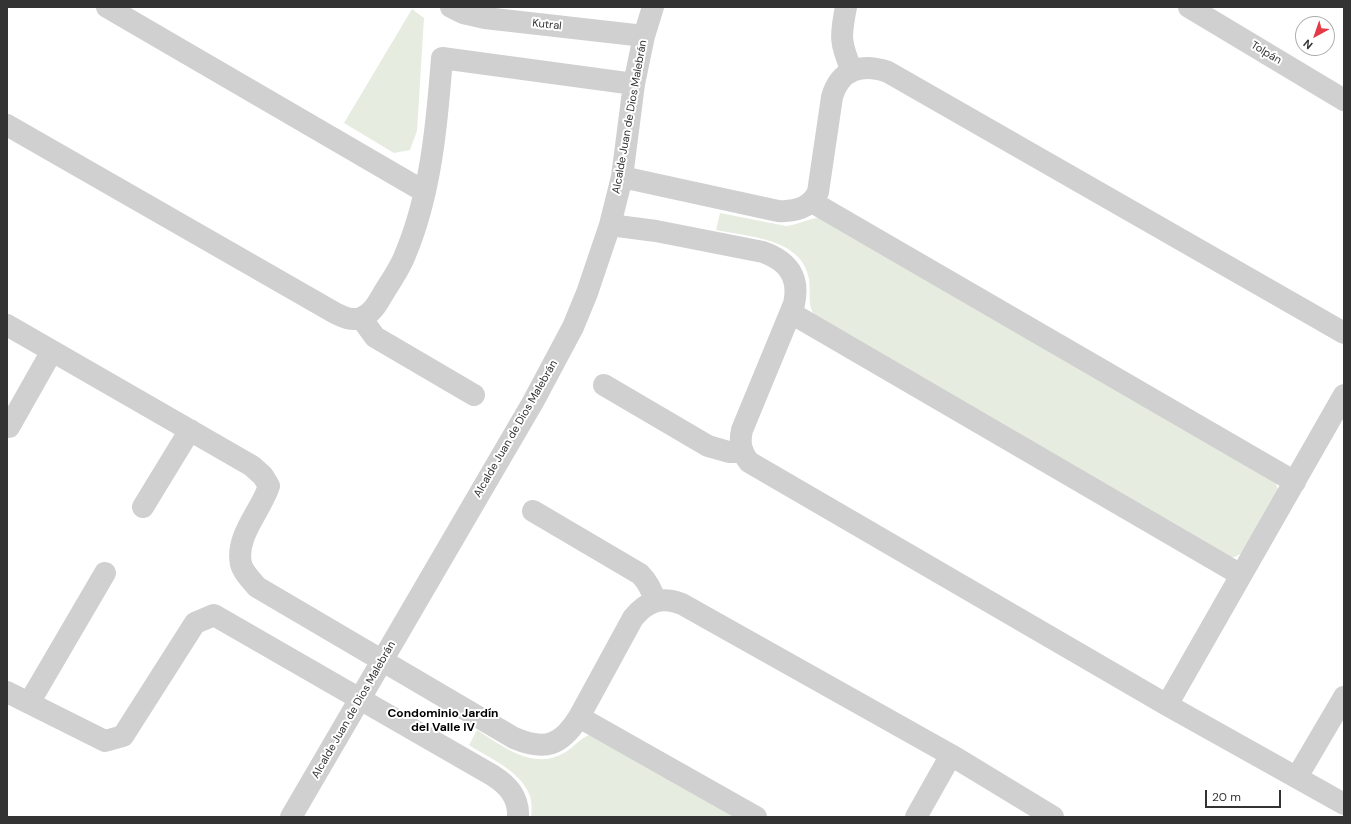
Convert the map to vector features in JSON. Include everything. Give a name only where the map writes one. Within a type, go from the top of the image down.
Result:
[{"type":"street","points":[[107,7],[425,192]]},
{"type":"street","name":"Kutral","points":[[451,7],[463,13],[485,18],[644,36]]},
{"type":"street","name":"Alcalde Juan de Dios Malebrán","points":[[291,817],[533,402],[573,327],[587,293],[610,225],[622,176],[634,84],[644,36],[653,7]]},
{"type":"street","points":[[846,7],[842,29],[842,47],[852,71]]},
{"type":"street","name":"Tolpán","points":[[1188,7],[1212,13],[1344,100]]},
{"type":"street","points":[[7,125],[335,313],[349,319],[360,318],[372,312],[405,256],[416,225],[425,192],[438,118],[442,58],[634,84]]},
{"type":"street","points":[[622,176],[778,211],[794,211],[812,202],[816,197],[820,186],[834,92],[841,79],[852,71],[868,67],[876,68],[888,72],[1344,333]]},
{"type":"street","points":[[812,202],[1295,482]]},
{"type":"street","points":[[610,225],[656,231],[753,250],[771,255],[786,265],[794,279],[796,294],[790,313],[742,430],[740,444],[742,452],[749,462],[1167,705],[1344,804]]},
{"type":"street","points":[[790,313],[1241,575]]},
{"type":"street","points":[[360,318],[375,337],[474,395]]},
{"type":"street","points":[[7,325],[252,466],[263,476],[269,486],[265,498],[245,534],[242,549],[242,564],[248,576],[257,587],[514,738],[526,743],[547,745],[555,742],[571,730],[633,618],[648,604],[655,601],[672,600],[682,604],[951,755],[1047,814]]},
{"type":"street","points":[[9,427],[52,351]]},
{"type":"street","points":[[604,386],[708,446],[729,452],[742,452]]},
{"type":"street","points":[[1167,705],[1344,396]]},
{"type":"street","points":[[143,507],[190,430]]},
{"type":"street","points":[[533,511],[640,574],[652,591],[655,601]]},
{"type":"street","points":[[29,703],[105,573]]},
{"type":"street","points":[[7,692],[105,741],[123,736],[195,623],[214,615],[502,782],[514,797],[517,805],[518,817]]},
{"type":"street","points":[[1298,777],[1344,697]]},
{"type":"street","points":[[579,717],[756,817]]},
{"type":"street","points":[[916,817],[951,755]]},
{"type":"shaded area","points":[[412,9],[424,18],[417,131],[410,150],[394,153],[344,123]]},
{"type":"shaded area","points":[[720,213],[786,226],[818,218],[1275,480],[1278,490],[1242,553],[1235,557],[1231,557],[814,315],[810,302],[809,279],[804,265],[796,255],[785,247],[772,242],[716,230]]},
{"type":"shaded area","points":[[477,730],[497,743],[519,754],[530,758],[541,759],[552,758],[564,753],[589,735],[740,817],[531,817],[532,806],[526,787],[504,766],[469,745]]},
{"type":"district","name":"Condominio Jardín del Valle IV","points":[[443,721]]}]
